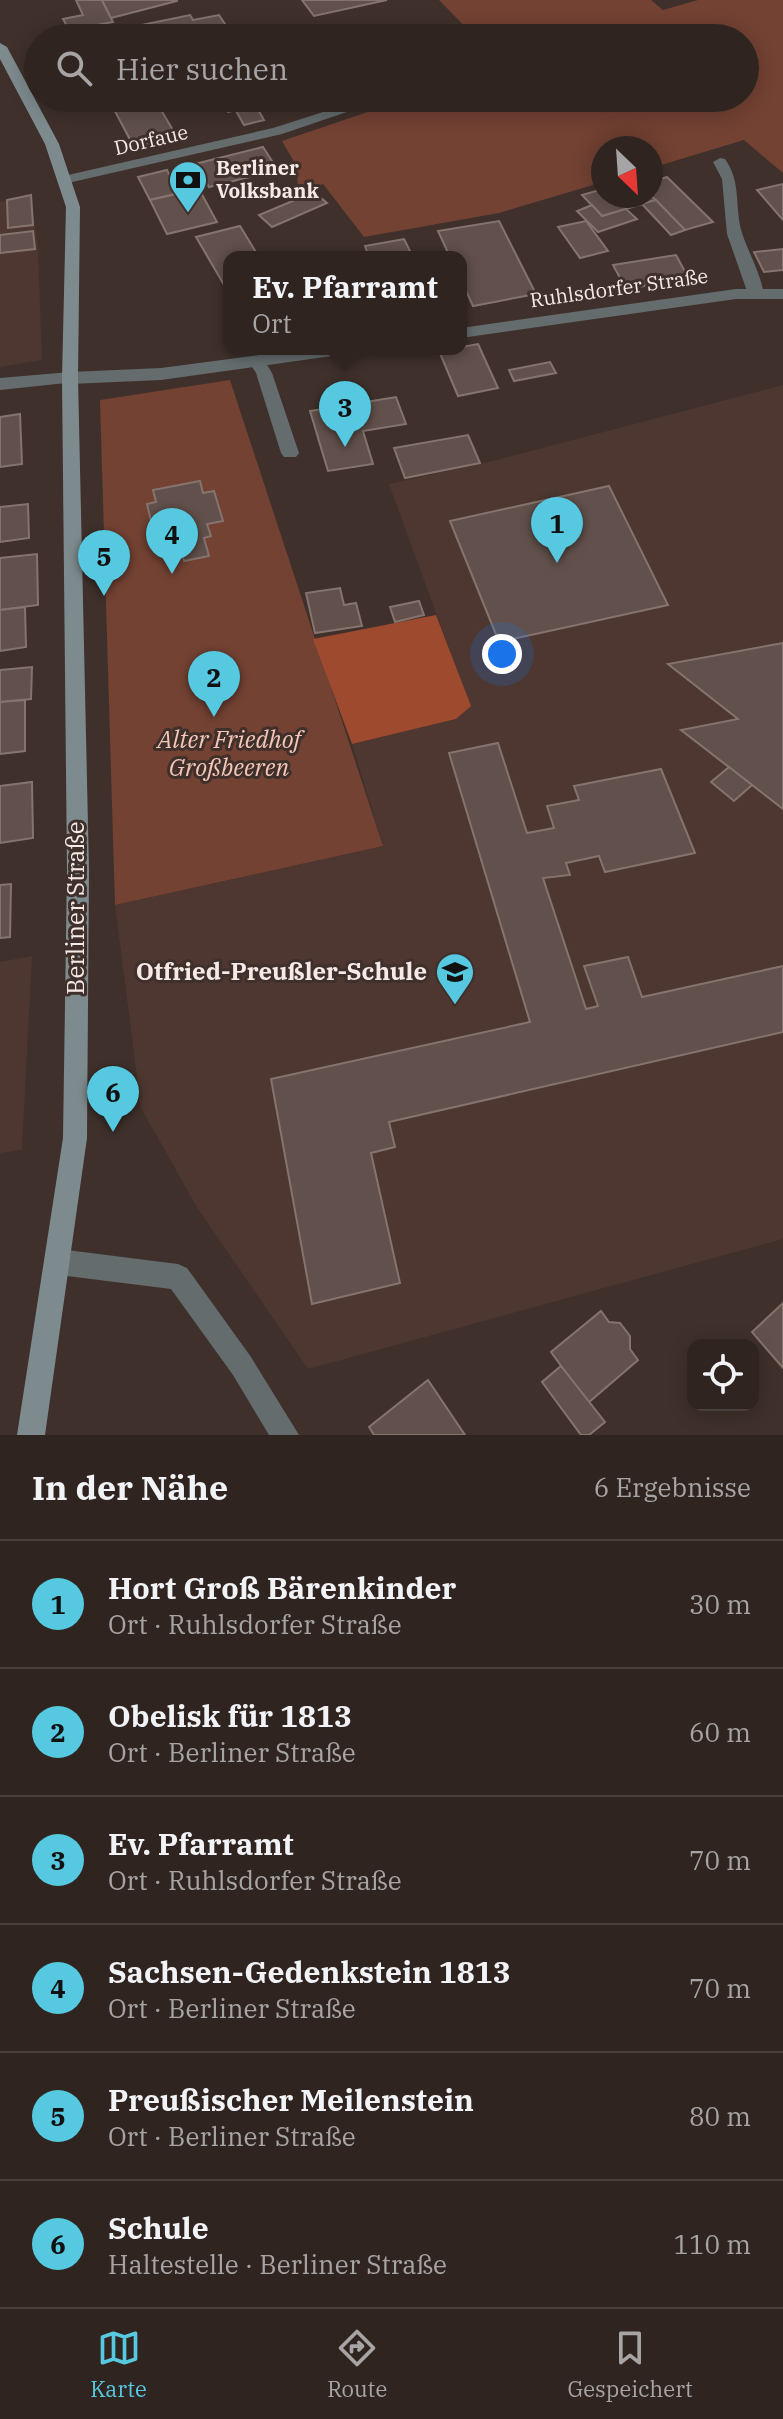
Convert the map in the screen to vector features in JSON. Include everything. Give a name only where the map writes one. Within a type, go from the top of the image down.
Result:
[{"type":"street","points":[[0,47],[24,94]]},
{"type":"street","points":[[33,112],[68,179],[73,207],[70,378]]},
{"type":"street","name":"Dorfaue","points":[[68,179],[277,131],[337,112]]},
{"type":"street","points":[[720,162],[729,173],[734,232],[754,281],[756,294]]},
{"type":"street","name":"Ruhlsdorfer Straße","points":[[467,332],[736,294],[783,294]]},
{"type":"street","points":[[0,384],[161,374],[305,355]]},
{"type":"street","points":[[257,362],[264,373],[290,453]]},
{"type":"street","name":"Berliner Straße","points":[[31,1435],[59,1262],[75,1123],[78,870],[70,378]]},
{"type":"street","points":[[59,1262],[178,1277],[242,1366],[285,1435]]},
{"type":"shaded area","points":[[31,195],[38,249],[42,360],[0,367],[0,202]]},
{"type":"shaded area","name":"Otfried-Preußler-Schule","points":[[783,385],[783,1239],[308,1369],[198,1209],[141,1108],[115,905],[383,846],[352,744],[456,719],[470,706],[389,484],[497,460]]},
{"type":"shaded area","points":[[436,615],[471,706],[456,719],[352,744],[313,639]]},
{"type":"shaded area","points":[[32,956],[22,1150],[0,1153],[0,962]]},
{"type":"green space","points":[[439,0],[651,0],[663,10],[698,0],[783,0],[783,173],[744,140],[663,164],[663,136],[591,136],[591,186],[499,213],[364,237],[323,184],[298,194],[297,167],[282,141],[368,112],[759,112],[759,24],[462,24]]},
{"type":"green space","name":"Alter Friedhof Großbeeren","points":[[230,380],[383,846],[115,905],[100,400]]},
{"type":"building","points":[[76,0],[102,0],[113,22],[66,24],[63,19],[83,15]]},
{"type":"building","points":[[102,0],[177,0],[177,1],[111,18]]},
{"type":"building","points":[[302,0],[387,0],[314,16]]},
{"type":"building","points":[[190,15],[193,20],[219,15],[225,24],[146,24]]},
{"type":"building","points":[[115,112],[162,112],[177,137],[134,147]]},
{"type":"building","points":[[237,112],[259,112],[264,120],[244,125]]},
{"type":"building","points":[[263,147],[278,170],[209,187],[195,164]]},
{"type":"building","points":[[167,170],[179,193],[150,200],[138,177]]},
{"type":"building","points":[[667,177],[713,222],[685,230],[663,208],[663,178]]},
{"type":"building","points":[[783,184],[783,220],[757,190]]},
{"type":"building","points":[[199,189],[217,222],[167,234],[150,200]]},
{"type":"building","points":[[314,192],[327,203],[272,227],[259,215]]},
{"type":"building","points":[[591,192],[591,204],[582,195]]},
{"type":"building","points":[[31,195],[33,225],[8,228],[7,200]]},
{"type":"building","points":[[591,205],[602,216],[626,209],[637,219],[598,232],[577,211]]},
{"type":"building","points":[[663,207],[685,230],[671,235],[646,208]]},
{"type":"building","points":[[594,208],[629,208],[602,216]]},
{"type":"building","points":[[499,221],[536,294],[473,306],[467,293],[467,251],[447,251],[438,231]]},
{"type":"building","points":[[586,221],[608,251],[580,258],[558,227]]},
{"type":"building","points":[[240,226],[255,251],[223,251],[223,283],[196,237]]},
{"type":"building","points":[[33,231],[35,249],[0,253],[0,235]]},
{"type":"building","points":[[404,239],[410,251],[367,251],[365,246]]},
{"type":"building","points":[[783,249],[783,270],[764,272],[754,252]]},
{"type":"building","points":[[676,255],[689,279],[626,289],[613,265]]},
{"type":"building","points":[[478,344],[498,388],[458,396],[441,355],[467,355],[467,346]]},
{"type":"building","points":[[550,362],[556,373],[514,381],[509,370]]},
{"type":"building","points":[[396,397],[406,424],[363,431],[373,464],[328,471],[310,411]]},
{"type":"building","points":[[20,414],[22,464],[0,467],[0,417]]},
{"type":"building","points":[[468,435],[480,463],[405,478],[394,448]]},
{"type":"building","points":[[200,481],[203,493],[214,491],[223,521],[207,524],[211,536],[204,538],[209,556],[184,561],[179,543],[173,544],[170,531],[154,534],[147,504],[156,502],[153,490]]},
{"type":"building","points":[[609,486],[668,605],[499,642],[450,521]]},
{"type":"building","points":[[28,504],[29,538],[0,542],[0,507]]},
{"type":"building","points":[[37,554],[38,605],[0,610],[0,558]]},
{"type":"building","points":[[340,588],[344,605],[356,603],[362,626],[315,633],[306,593]]},
{"type":"building","points":[[419,601],[424,615],[395,622],[390,607]]},
{"type":"building","points":[[25,607],[26,647],[0,651],[0,610]]},
{"type":"building","points":[[783,643],[783,809],[681,730],[738,719],[668,664]]},
{"type":"building","points":[[32,667],[31,699],[0,702],[0,670]]},
{"type":"building","points":[[25,700],[25,751],[0,754],[0,702]]},
{"type":"building","name":"Otfried-Preußler-Schule","points":[[498,743],[527,833],[554,828],[547,806],[579,800],[574,786],[661,769],[695,853],[605,872],[599,856],[566,863],[570,875],[543,878],[586,1009],[598,1006],[584,966],[628,957],[642,997],[783,966],[783,1032],[389,1122],[395,1147],[371,1153],[400,1283],[312,1304],[271,1079],[530,1022],[449,753]]},
{"type":"building","points":[[729,767],[752,785],[734,801],[711,782]]},
{"type":"building","points":[[32,782],[33,838],[0,843],[0,786]]},
{"type":"building","points":[[11,884],[10,937],[0,938],[0,885]]},
{"type":"building","points":[[783,1303],[783,1368],[759,1339],[752,1332]]},
{"type":"building","points":[[601,1311],[609,1322],[620,1323],[630,1336],[630,1349],[638,1360],[588,1403],[551,1352]]},
{"type":"building","points":[[561,1366],[605,1422],[589,1435],[581,1435],[542,1382]]},
{"type":"building","points":[[428,1380],[465,1435],[374,1435],[369,1427]]},
{"type":"place","name":"Berliner Volksbank","points":[[188,214]]},
{"type":"place","name":"Ev. Pfarramt","points":[[345,447]]},
{"type":"place","name":"Hort Groß Bärenkinder","points":[[557,563]]},
{"type":"place","name":"Sachsen-Gedenkstein 1813","points":[[172,574]]},
{"type":"place","name":"Preußischer Meilenstein","points":[[104,596]]},
{"type":"place","name":"Obelisk für 1813","points":[[214,717]]},
{"type":"place","name":"Otfried-Preußler-Schule","points":[[455,1006]]},
{"type":"place","name":"Schule","points":[[113,1132]]}]
